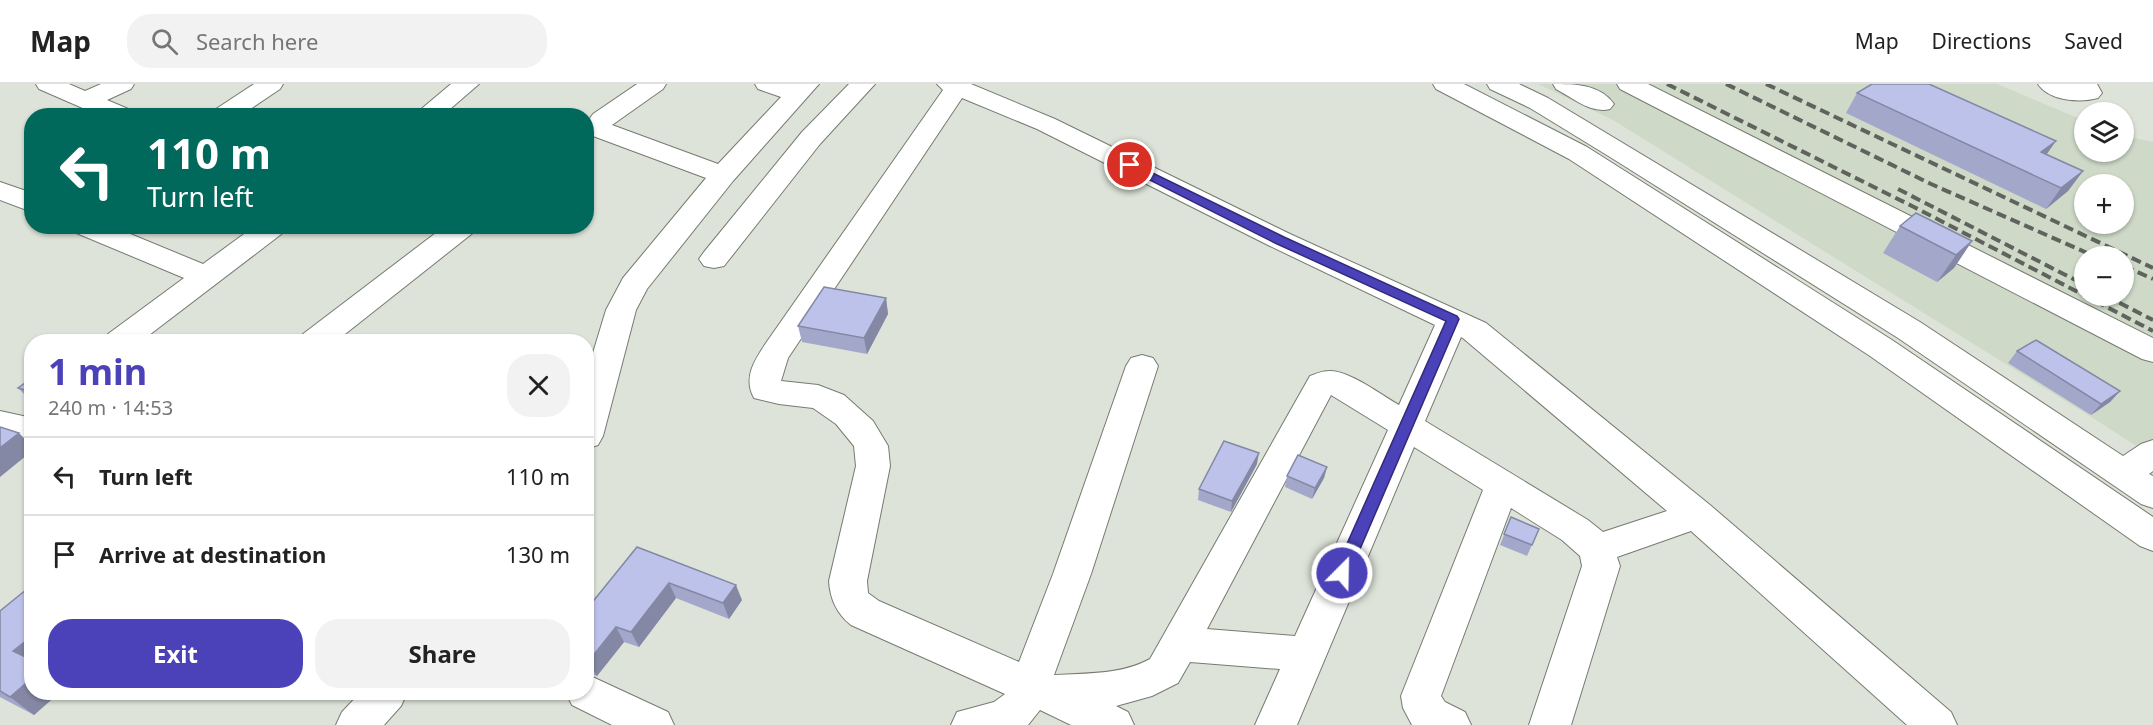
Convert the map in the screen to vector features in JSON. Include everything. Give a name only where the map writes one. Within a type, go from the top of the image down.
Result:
[{"type":"street","points":[[48,84],[107,108]]},
{"type":"street","points":[[87,99],[122,84]]},
{"type":"street","points":[[234,108],[271,84]]},
{"type":"street","points":[[436,108],[467,84]]},
{"type":"street","points":[[654,84],[602,119],[598,126],[602,130],[723,175]]},
{"type":"street","points":[[767,84],[802,89]]},
{"type":"street","points":[[714,259],[811,138],[863,84]]},
{"type":"street","points":[[1445,84],[1578,153],[1881,348],[2153,536]]},
{"type":"street","points":[[1499,84],[1539,103],[1909,330],[2153,494]]},
{"type":"street","points":[[1565,84],[1601,104]]},
{"type":"street","points":[[1629,84],[2153,351]]},
{"type":"street","points":[[2050,84],[2072,93],[2088,93],[2089,90],[2081,84]]},
{"type":"street","points":[[1113,725],[1014,709],[853,605],[849,598],[848,581],[873,466],[873,452],[869,441],[836,405],[826,399],[775,393],[766,390],[763,384],[765,374],[785,339],[953,86],[1046,124],[1280,240],[1453,319],[1492,343],[1697,515],[1936,725]]},
{"type":"street","points":[[594,407],[621,310],[633,285],[723,175],[802,89]]},
{"type":"street","points":[[0,190],[24,200]]},
{"type":"street","points":[[103,234],[205,276]]},
{"type":"street","points":[[129,334],[263,234]]},
{"type":"street","points":[[324,334],[454,234]]},
{"type":"street","points":[[1276,725],[1453,319]]},
{"type":"street","points":[[1014,709],[1072,574],[1142,366]]},
{"type":"street","points":[[1014,709],[1143,683],[1164,671],[1322,384],[1330,382],[1338,384],[1575,530],[1597,549],[1601,566],[1550,725]]},
{"type":"street","points":[[0,423],[24,429]]},
{"type":"street","points":[[2123,474],[2153,453]]},
{"type":"street","points":[[1450,725],[1426,714],[1421,696],[1502,486]]},
{"type":"street","points":[[1597,549],[1697,515]]},
{"type":"street","points":[[1179,644],[1307,654]]},
{"type":"street","points":[[594,696],[653,725]]},
{"type":"street","points":[[357,725],[380,700]]},
{"type":"shaded area","points":[[1538,84],[1997,84],[2074,116],[2074,162],[2134,162],[2134,138],[2153,142],[2153,457],[1613,120]]},
{"type":"building","points":[[1872,84],[1929,84],[2056,141],[2041,152],[2083,171],[2074,174],[2074,178],[2061,188],[1857,93]]},
{"type":"building","points":[[1916,213],[1972,241],[1956,255],[1900,226]]},
{"type":"building","points":[[824,287],[886,298],[864,338],[798,326]]},
{"type":"building","points":[[2036,340],[2120,391],[2101,404],[2017,351]]},
{"type":"building","points":[[0,427],[19,433],[0,448]]},
{"type":"building","points":[[1224,441],[1259,453],[1232,501],[1199,489]]},
{"type":"building","points":[[1298,455],[1327,467],[1315,488],[1287,476]]},
{"type":"building","points":[[1511,517],[1539,529],[1532,545],[1504,534]]},
{"type":"building","points":[[637,547],[736,585],[723,603],[669,583],[631,632],[616,627],[594,654],[594,600]]},
{"type":"building","points":[[24,592],[24,642],[13,651],[24,656],[24,685],[10,697],[0,691],[0,611]]},
{"type":"railway","points":[[1667,84],[1914,207],[2153,331]]},
{"type":"railway","points":[[1726,84],[1931,184],[2074,247]]},
{"type":"railway","points":[[1766,84],[2153,268]]},
{"type":"railway","points":[[1898,189],[2074,279]]},
{"type":"railway","points":[[2134,270],[2153,279]]},
{"type":"railway","points":[[2126,306],[2153,320]]},
{"type":"route","points":[[1130,165],[1280,240],[1453,319],[1342,573]]}]
